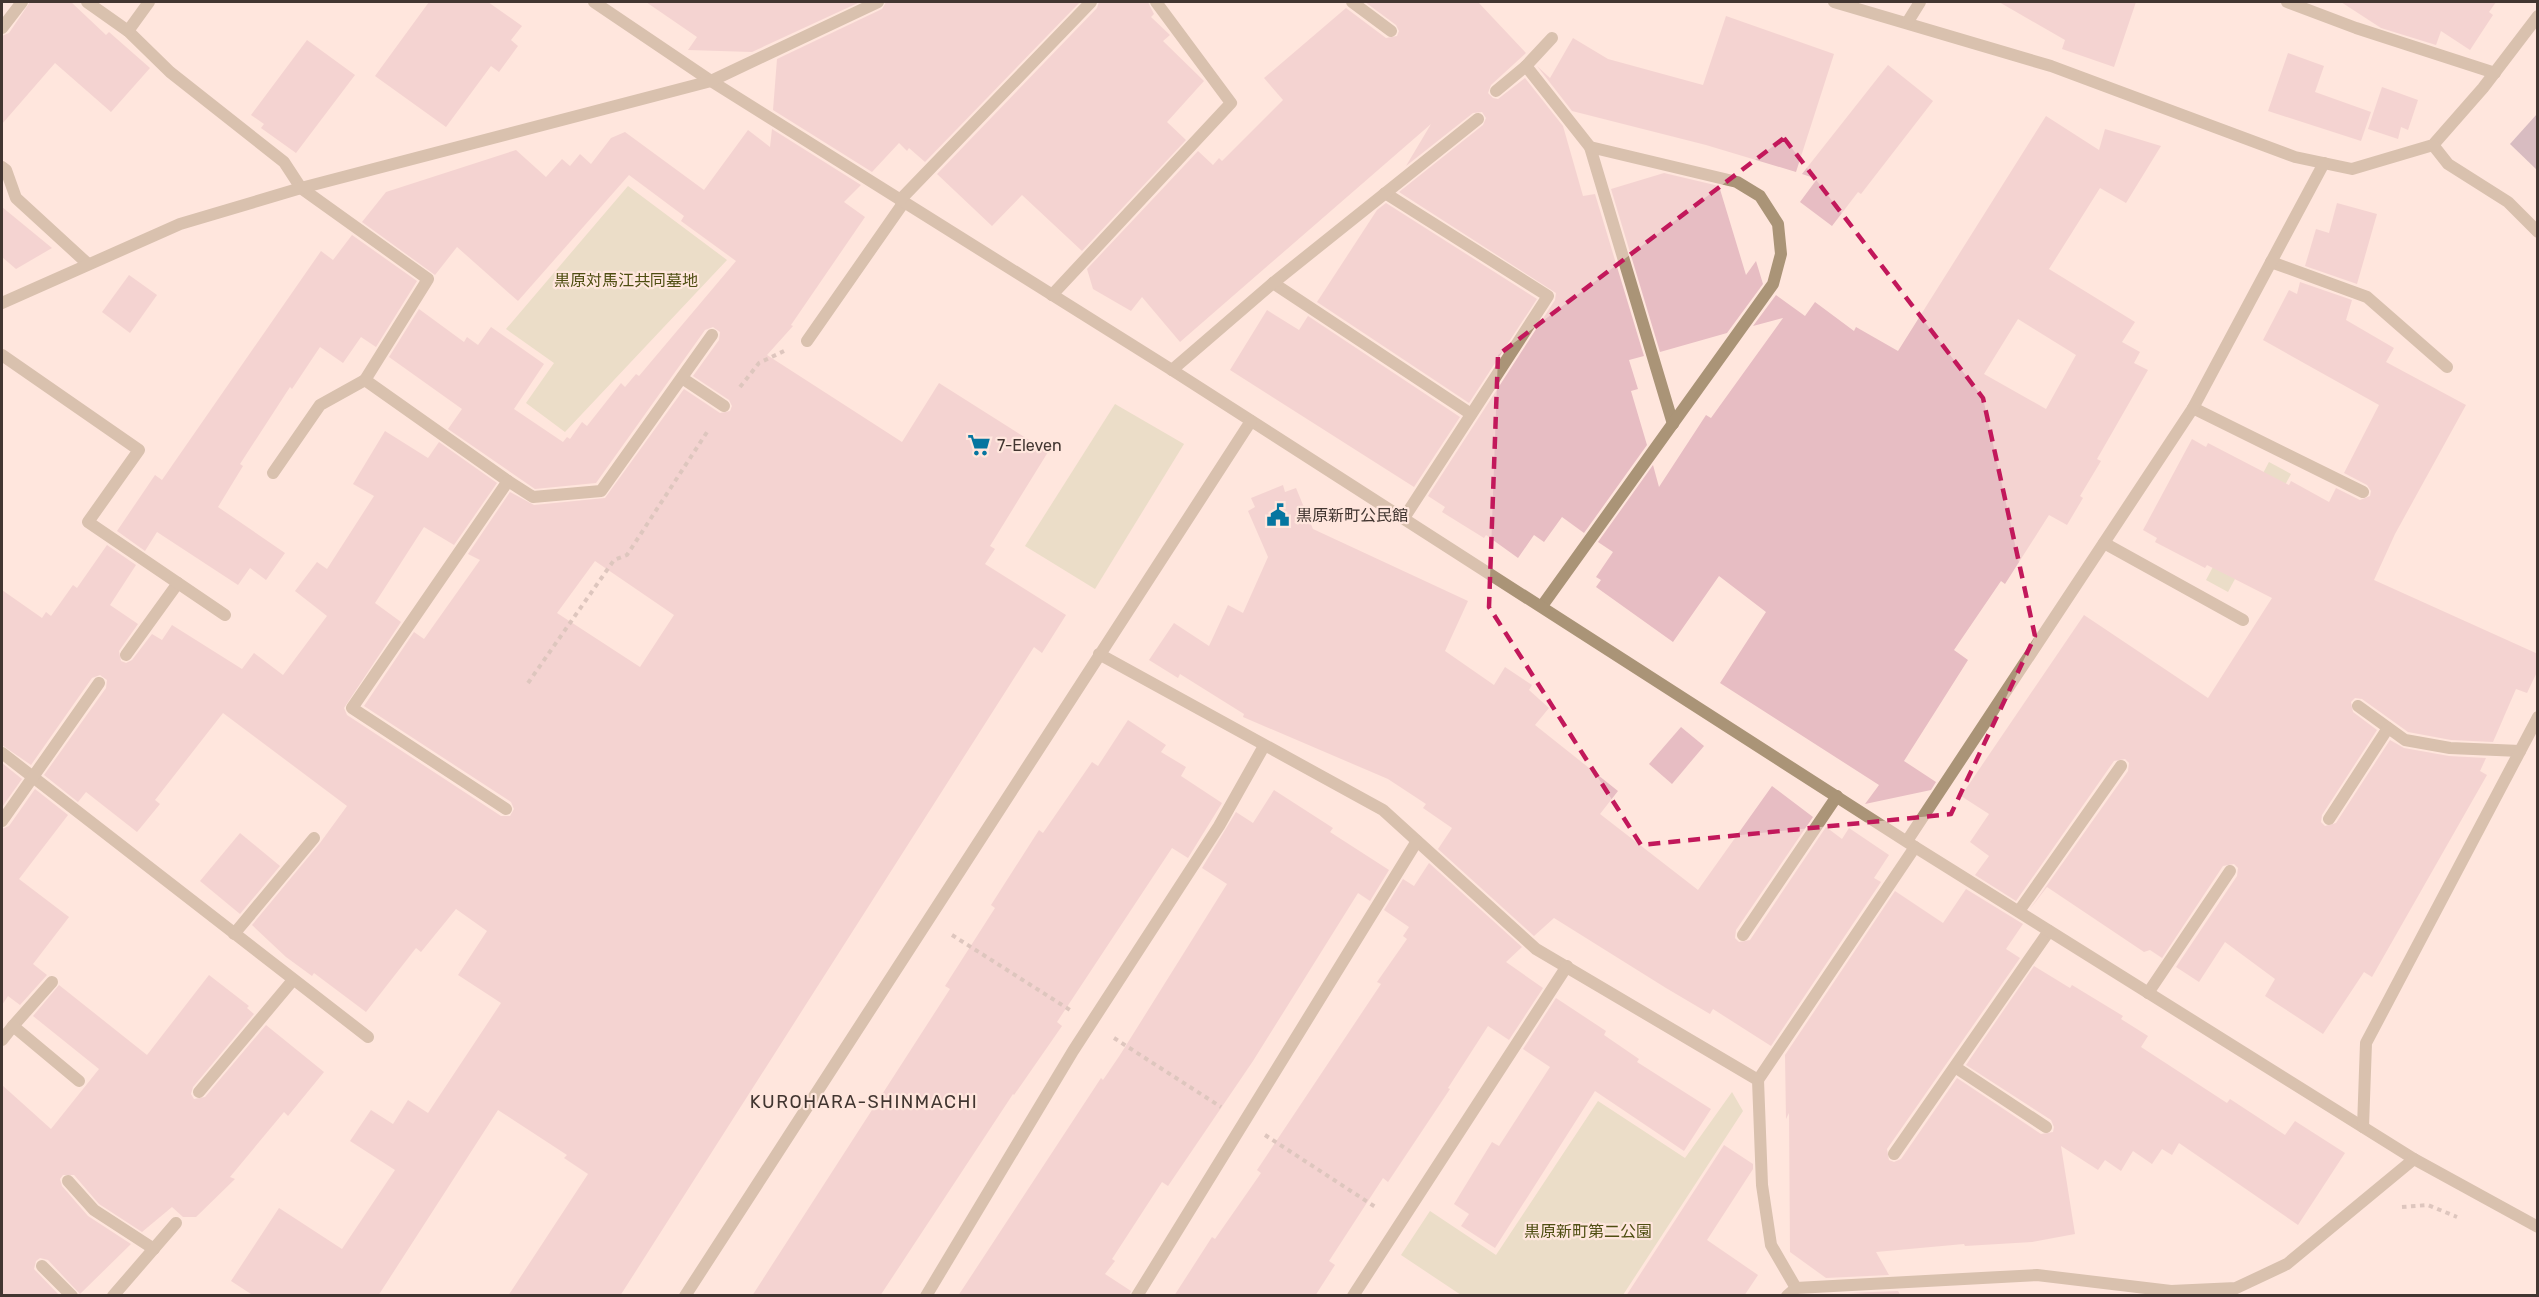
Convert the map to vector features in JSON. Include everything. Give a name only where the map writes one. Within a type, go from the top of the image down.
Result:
[{"type":"street","points":[[2,28],[22,2]]},
{"type":"street","points":[[87,2],[128,31],[170,72],[284,162],[301,188],[428,279],[365,380],[320,405],[273,473]]},
{"type":"street","points":[[128,31],[149,2]]},
{"type":"street","points":[[594,2],[711,81],[1172,370],[2049,931],[2414,1159],[2538,1227]]},
{"type":"street","points":[[2,303],[180,224],[301,188],[711,81],[878,2]]},
{"type":"street","points":[[807,341],[902,201],[1091,2]]},
{"type":"street","points":[[1052,295],[1231,103],[1156,2]]},
{"type":"street","points":[[1352,2],[1391,31]]},
{"type":"street","points":[[1834,2],[2051,66],[2295,157],[2352,169],[2433,146],[2495,73],[2538,16]]},
{"type":"street","points":[[1907,23],[1920,2]]},
{"type":"street","points":[[2287,2],[2356,28],[2495,73]]},
{"type":"street","points":[[1496,91],[1526,66],[1552,38]]},
{"type":"street","points":[[1526,66],[1590,147],[1673,424]]},
{"type":"street","points":[[1172,370],[1273,284],[1478,119]]},
{"type":"street","points":[[2433,146],[2448,164],[2508,202],[2538,232]]},
{"type":"street","points":[[1542,606],[1773,284],[1781,254],[1778,224],[1760,196],[1737,182],[1590,147]]},
{"type":"street","points":[[2324,163],[2193,408],[1758,1080],[1762,1185],[1771,1245],[1791,1292],[2037,1275],[2171,1291],[2236,1288],[2287,1264],[2414,1159]]},
{"type":"street","points":[[2,166],[6,170],[16,198],[88,264]]},
{"type":"street","points":[[1385,193],[1548,296],[1404,518]]},
{"type":"street","points":[[2271,262],[2367,297],[2447,368]]},
{"type":"street","points":[[1273,284],[1471,414]]},
{"type":"street","points":[[365,380],[533,497],[601,491],[712,335]]},
{"type":"street","points":[[2,355],[139,450],[88,522],[225,615]]},
{"type":"street","points":[[682,378],[724,406]]},
{"type":"street","points":[[2193,408],[2363,492]]},
{"type":"street","points":[[685,1296],[1251,421]]},
{"type":"street","points":[[506,809],[352,708],[508,481]]},
{"type":"street","points":[[2104,543],[2243,620]]},
{"type":"street","points":[[126,655],[178,583]]},
{"type":"street","points":[[1099,654],[1383,810],[1536,949],[1758,1080]]},
{"type":"street","points":[[2,821],[99,683]]},
{"type":"street","points":[[2358,706],[2405,740],[2450,747],[2520,752]]},
{"type":"street","points":[[2363,1127],[2366,1043],[2538,717]]},
{"type":"street","points":[[2329,819],[2388,728]]},
{"type":"street","points":[[926,1296],[1091,1023],[1219,826],[1264,746]]},
{"type":"street","points":[[2,753],[368,1037]]},
{"type":"street","points":[[2019,911],[2121,766]]},
{"type":"street","points":[[1743,935],[1837,796]]},
{"type":"street","points":[[234,934],[314,838]]},
{"type":"street","points":[[1137,1296],[1417,841]]},
{"type":"street","points":[[2148,993],[2229,871]]},
{"type":"street","points":[[1894,1154],[2049,931]]},
{"type":"street","points":[[1353,1296],[1567,966]]},
{"type":"street","points":[[199,1092],[293,980]]},
{"type":"street","points":[[2,1040],[52,982]]},
{"type":"street","points":[[13,1026],[79,1080]]},
{"type":"street","points":[[1955,1068],[2046,1127]]},
{"type":"street","points":[[68,1181],[94,1210],[154,1249]]},
{"type":"street","points":[[112,1296],[176,1223]]},
{"type":"street","points":[[42,1266],[72,1296]]},
{"type":"path","points":[[528,683],[614,560],[627,555],[724,406],[759,363],[807,341]]},
{"type":"path","points":[[928,919],[1400,1223]]},
{"type":"path","points":[[2395,1211],[2403,1206],[2428,1205],[2467,1221]]},
{"type":"highlighted area","points":[[1784,138],[1983,398],[2035,636],[1951,814],[1641,845],[1489,607],[1498,355]]},
{"type":"green space","name":"黒原対馬江共同墓地","points":[[628,186],[727,260],[565,432],[526,403],[554,363],[506,329]]},
{"type":"green space","points":[[1115,404],[1184,444],[1095,589],[1025,546]]},
{"type":"green space","points":[[2269,462],[2291,474],[2228,592],[2206,580]]},
{"type":"green space","name":"黒原新町第二公園","points":[[1732,1092],[1743,1111],[1623,1295],[1461,1295],[1401,1255],[1430,1211],[1496,1255],[1598,1101],[1685,1158]]},
{"type":"shaded area","points":[[2537,114],[2537,170],[2510,144]]},
{"type":"building","points":[[30,2],[71,2],[106,35],[109,32],[150,68],[111,112],[55,63],[2,124],[2,36],[9,33]]},
{"type":"building","points":[[429,2],[488,2],[522,26],[511,40],[518,46],[499,72],[491,66],[446,127],[375,76]]},
{"type":"building","points":[[646,2],[860,2],[752,52],[688,50],[697,37]]},
{"type":"building","points":[[886,2],[1080,2],[925,162],[909,148],[907,151],[899,143],[872,172],[773,110],[777,59],[882,9]]},
{"type":"building","points":[[1099,2],[1148,2],[1154,14],[1151,17],[1170,35],[1163,41],[1204,81],[1167,122],[1186,140],[1082,251],[1022,195],[992,226],[937,174],[1097,8]]},
{"type":"building","points":[[1365,2],[1478,2],[1526,53],[1491,85],[1488,93],[1498,99],[1525,78],[1563,126],[1583,196],[1595,194],[1644,356],[1629,360],[1638,389],[1631,391],[1647,445],[1584,533],[1562,517],[1544,542],[1534,535],[1518,558],[1486,535],[1484,538],[1442,512],[1445,507],[1428,496],[1555,300],[1556,293],[1399,192],[1483,125],[1486,118],[1482,112],[1473,113],[1406,166],[1431,124],[1180,342],[1142,297],[1131,311],[1093,289],[1087,269],[1198,151],[1213,165],[1219,158],[1222,161],[1283,100],[1264,78],[1346,8],[1386,38],[1397,36],[1399,31],[1396,25]]},
{"type":"building","points":[[1999,2],[2136,2],[2114,67],[2062,49],[2065,40]]},
{"type":"building","points":[[2341,2],[2496,2],[2489,12],[2493,15],[2470,50],[2441,31],[2436,45],[2381,28]]},
{"type":"building","points":[[1726,16],[1834,54],[1796,172],[1706,145],[1572,111],[1537,66],[1550,78],[1573,38],[1608,59],[1703,85]]},
{"type":"building","points":[[307,40],[355,75],[296,153],[261,128],[264,124],[251,115]]},
{"type":"building","points":[[2288,53],[2324,66],[2315,92],[2371,112],[2361,141],[2268,111]]},
{"type":"building","points":[[1888,65],[1933,101],[1861,194],[1858,192],[1832,226],[1800,202],[1817,179],[1802,174]]},
{"type":"building","points":[[2382,87],[2418,100],[2408,130],[2401,127],[2398,139],[2368,129]]},
{"type":"building","points":[[2046,116],[2099,150],[2105,129],[2161,146],[2126,203],[2100,188],[2049,269],[2135,322],[2122,342],[2140,352],[2134,363],[2148,370],[2097,459],[2101,461],[2080,496],[2083,498],[2067,525],[2049,515],[2005,584],[2001,581],[1954,650],[1968,660],[1904,761],[1936,782],[1931,790],[1865,804],[1879,785],[1720,683],[1766,612],[1719,576],[1673,642],[1596,587],[1601,580],[1596,577],[1613,552],[1598,542],[1653,465],[1659,487],[1706,415],[1711,418],[1783,318],[1753,326],[1776,295],[1805,316],[1815,302],[1854,331],[1856,327],[1898,351]],"holes":[[[2018,319],[2076,355],[2046,409],[1984,374]]]},
{"type":"building","points":[[772,129],[861,185],[844,202],[865,217],[791,325],[793,326],[767,355],[902,442],[939,383],[1048,452],[990,546],[995,549],[985,564],[1066,615],[1042,653],[1034,647],[620,1296],[508,1296],[588,1174],[564,1158],[567,1155],[498,1110],[378,1296],[254,1296],[231,1281],[279,1208],[342,1249],[395,1170],[350,1141],[371,1110],[393,1124],[408,1100],[428,1113],[501,1003],[458,975],[487,931],[456,909],[421,952],[416,948],[366,1012],[314,973],[312,976],[286,957],[252,925],[320,843],[347,806],[223,713],[155,800],[160,804],[137,832],[86,792],[78,802],[44,775],[106,688],[107,680],[100,675],[92,678],[31,765],[2,745],[2,590],[42,618],[46,612],[51,616],[73,585],[77,588],[107,545],[136,565],[110,605],[138,624],[119,651],[121,661],[126,663],[132,660],[152,634],[162,640],[172,625],[242,669],[254,653],[283,675],[327,616],[295,591],[317,562],[327,569],[374,496],[353,484],[385,431],[428,458],[439,442],[497,483],[454,545],[424,527],[375,603],[401,622],[344,708],[347,715],[501,816],[510,816],[514,809],[511,802],[364,706],[414,632],[424,639],[480,560],[468,554],[510,492],[534,505],[605,498],[684,389],[720,413],[730,411],[732,406],[729,400],[693,376],[719,340],[720,332],[713,327],[705,330],[596,483],[535,489],[448,429],[462,409],[389,357],[419,309],[464,342],[467,337],[478,345],[491,327],[544,364],[514,409],[563,442],[567,437],[570,439],[582,422],[587,426],[621,383],[625,387],[636,374],[639,376],[736,261],[681,221],[684,216],[629,175],[518,301],[457,247],[435,275],[362,222],[386,192],[516,150],[546,177],[562,159],[570,166],[580,154],[591,164],[611,138],[625,132],[704,190],[748,130],[770,147]],"holes":[[[595,561],[674,615],[640,667],[557,613]]]},
{"type":"building","points":[[1664,173],[1719,186],[1746,275],[1756,261],[1763,284],[1727,333],[1660,352],[1611,189]]},
{"type":"building","points":[[1386,203],[1537,299],[1469,403],[1317,302],[1377,210]]},
{"type":"building","points":[[2337,203],[2377,214],[2357,284],[2305,266],[2316,229],[2329,233]]},
{"type":"building","points":[[2,207],[52,248],[16,269],[2,257]]},
{"type":"building","points":[[352,235],[417,281],[376,347],[361,337],[343,363],[320,347],[292,389],[290,387],[240,464],[243,466],[218,507],[285,553],[266,580],[250,568],[238,585],[157,532],[145,551],[117,531],[155,475],[162,480],[321,251],[333,260]]},
{"type":"building","points":[[129,275],[157,295],[130,333],[102,312]]},
{"type":"building","points":[[2300,282],[2352,300],[2346,320],[2394,348],[2386,362],[2466,405],[2395,534],[2374,580],[2538,654],[2538,670],[2527,693],[2516,689],[2493,742],[2451,740],[2408,732],[2362,699],[2355,698],[2351,702],[2353,712],[2377,730],[2322,815],[2321,822],[2325,826],[2336,823],[2390,740],[2404,748],[2449,756],[2486,758],[2480,771],[2487,775],[2372,977],[2364,972],[2323,1034],[2265,996],[2275,979],[2225,942],[2199,982],[2176,967],[2237,876],[2238,868],[2234,864],[2223,866],[2162,958],[2150,950],[2144,952],[2047,887],[2030,909],[2128,771],[2129,763],[2125,759],[2114,761],[2016,901],[1975,875],[1989,856],[1970,842],[1989,814],[1961,796],[2084,615],[2208,698],[2272,598],[2207,565],[2205,568],[2155,542],[2157,538],[2143,530],[2192,439],[2206,447],[2208,443],[2289,485],[2291,481],[2329,502],[2336,488],[2360,500],[2370,496],[2371,491],[2367,485],[2344,473],[2379,405],[2263,340],[2289,290],[2297,294]]},
{"type":"building","points":[[1267,310],[1299,330],[1308,316],[1460,417],[1414,487],[1230,370]]},
{"type":"building","points":[[1283,485],[1285,492],[1296,488],[1313,529],[1468,601],[1445,651],[1494,685],[1505,667],[1532,685],[1529,690],[1549,708],[1535,725],[1618,791],[1600,814],[1698,890],[1772,786],[1813,817],[1736,930],[1735,938],[1739,942],[1750,940],[1826,827],[1842,839],[1849,828],[1889,855],[1874,878],[1881,882],[1771,1046],[1713,1009],[1710,1014],[1554,918],[1534,936],[1438,849],[1452,828],[1423,808],[1426,804],[1388,779],[1243,717],[1244,714],[1180,674],[1178,678],[1149,660],[1174,623],[1209,646],[1228,605],[1243,613],[1268,557],[1248,511],[1255,507],[1251,498]]},
{"type":"building","points":[[1128,720],[1166,745],[1161,752],[1186,767],[1181,776],[1222,803],[1188,858],[1172,848],[1057,1022],[1062,1026],[1013,1094],[880,1296],[752,1296],[950,989],[945,986],[995,908],[991,905],[1039,830],[1043,833],[1092,762],[1098,766]]},
{"type":"building","points":[[1681,727],[1704,746],[1672,784],[1649,764]]},
{"type":"building","points":[[2,763],[22,779],[2,807]]},
{"type":"building","points":[[35,789],[68,815],[19,879],[69,917],[33,964],[47,975],[20,1005],[8,996],[2,1005],[2,829],[9,826]]},
{"type":"building","points":[[1274,790],[1333,828],[1330,832],[1389,870],[1370,901],[1358,893],[1253,1061],[1168,1186],[1162,1182],[1112,1259],[1115,1261],[1105,1274],[1131,1291],[1129,1296],[958,1296],[1101,1078],[1103,1080],[1120,1055],[1227,884],[1202,868],[1236,812],[1253,823]]},
{"type":"building","points":[[240,833],[280,866],[240,914],[200,881]]},
{"type":"building","points":[[1429,863],[1522,947],[1506,962],[1543,988],[1509,1040],[1488,1026],[1448,1088],[1450,1089],[1388,1182],[1383,1178],[1329,1261],[1335,1265],[1315,1296],[1174,1296],[1212,1237],[1215,1239],[1261,1173],[1257,1170],[1381,984],[1377,982],[1407,939],[1403,936],[1409,927],[1384,910],[1403,879],[1414,886]]},
{"type":"building","points":[[1966,889],[2023,924],[2006,949],[2020,958],[1887,1149],[1889,1160],[1894,1162],[1901,1159],[1957,1078],[2041,1134],[2053,1132],[2054,1127],[2051,1120],[1966,1065],[2034,966],[2070,988],[2072,985],[2123,1016],[2121,1019],[2148,1036],[2141,1047],[2227,1103],[2230,1099],[2285,1135],[2295,1121],[2345,1153],[2298,1225],[2179,1143],[2172,1155],[2162,1149],[2152,1164],[2133,1151],[2121,1171],[2105,1160],[2098,1170],[2061,1146],[2075,1234],[2032,1242],[1965,1246],[1964,1244],[1876,1252],[1889,1275],[1826,1278],[1790,1252],[1789,1113],[1786,1119],[1785,1055],[1895,891],[1943,923]]},
{"type":"building","points":[[209,975],[249,1006],[247,1008],[254,1014],[193,1087],[191,1094],[194,1099],[205,1097],[266,1025],[324,1072],[288,1116],[284,1112],[230,1177],[235,1179],[196,1217],[183,1217],[172,1207],[142,1232],[99,1204],[74,1175],[63,1175],[60,1179],[62,1186],[88,1216],[131,1244],[80,1294],[48,1260],[40,1258],[36,1261],[34,1269],[60,1296],[2,1296],[2,1085],[51,1129],[99,1069],[33,1016],[59,985],[147,1055]]},
{"type":"building","points":[[1556,998],[1606,1031],[1604,1035],[1639,1059],[1637,1062],[1711,1109],[1684,1151],[1595,1091],[1495,1248],[1461,1226],[1469,1214],[1454,1204],[1492,1142],[1499,1146],[1550,1067],[1523,1049]]},
{"type":"building","points":[[1724,1145],[1753,1164],[1753,1169],[1707,1240],[1758,1275],[1744,1296],[1626,1296]]},
{"type":"building","points":[[1898,1291],[1901,1296],[1848,1293]]},
{"type":"place","name":"7-Eleven","points":[[979,445]]},
{"type":"place","name":"黒原新町公民館","points":[[1278,515]]},
{"type":"district","name":"KUROHARA-SHINMACHI","points":[[864,1102]]}]
